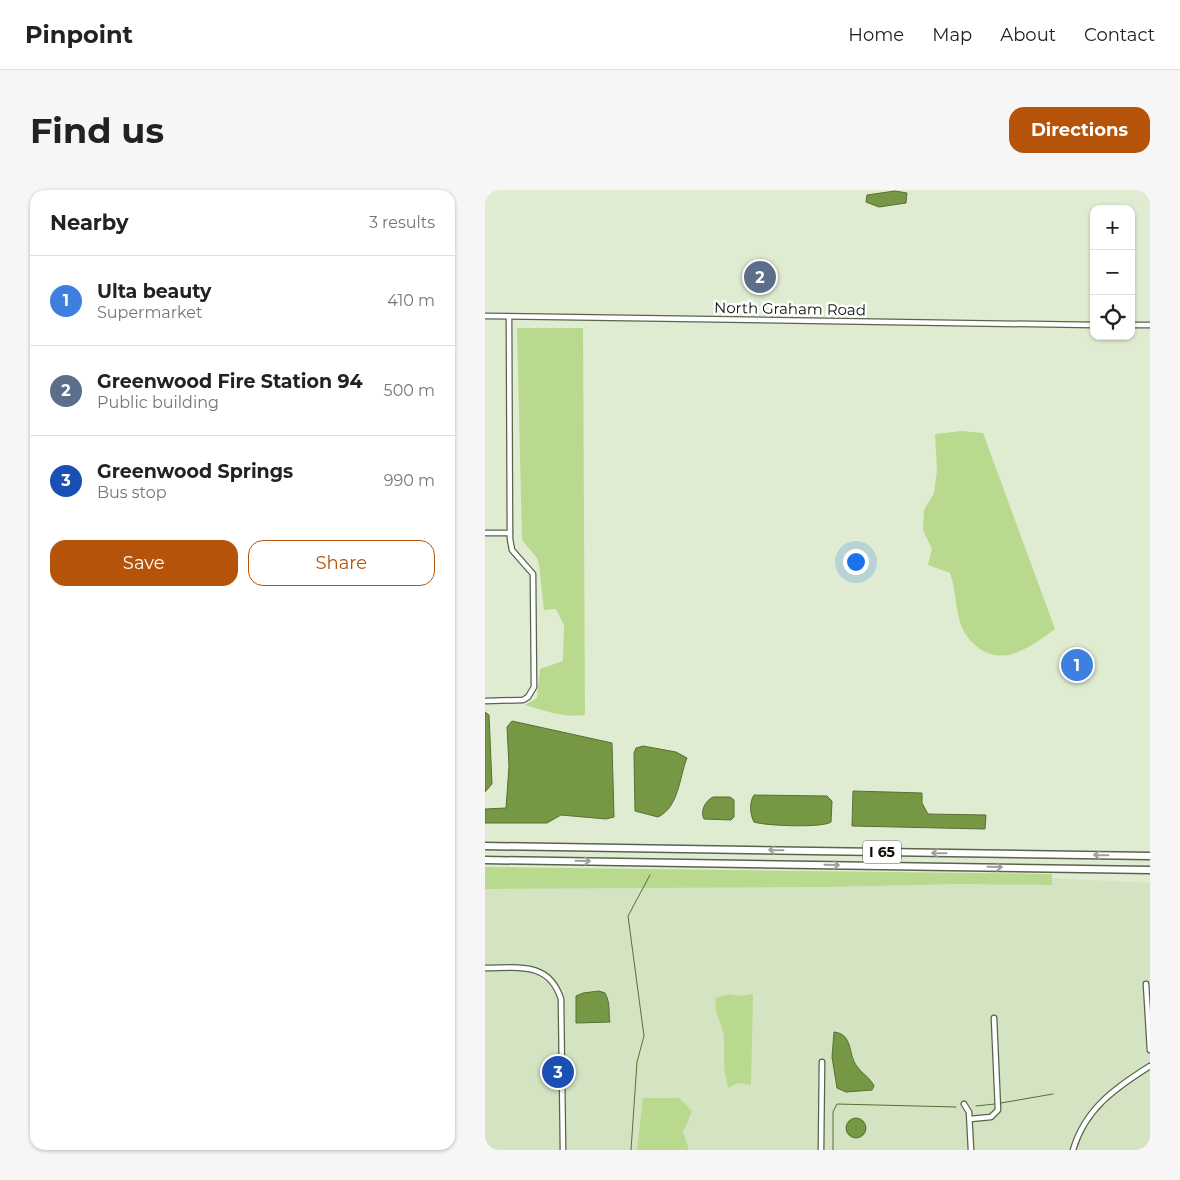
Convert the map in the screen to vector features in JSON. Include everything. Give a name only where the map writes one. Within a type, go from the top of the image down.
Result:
[{"type":"highway","name":"I 65","points":[[485,846],[1150,856]]},
{"type":"highway","name":"I 65","points":[[485,861],[1150,870]]},
{"type":"street","name":"North Graham Road","points":[[485,316],[1090,325]]},
{"type":"street","points":[[485,701],[523,700],[528,697],[534,687],[534,580],[530,569],[512,550],[510,533],[509,317]]},
{"type":"street","points":[[1135,326],[1150,326]]},
{"type":"street","points":[[485,533],[510,533]]},
{"type":"street","points":[[485,968],[531,969],[549,977],[556,986],[561,999],[563,1150]]},
{"type":"street","points":[[1146,984],[1150,1050]]},
{"type":"street","points":[[970,1119],[991,1117],[997,1110],[994,1018]]},
{"type":"street","points":[[821,1150],[822,1062]]},
{"type":"street","points":[[1073,1150],[1078,1133],[1096,1106],[1117,1087],[1150,1066]]},
{"type":"street","points":[[964,1104],[969,1112],[971,1150]]},
{"type":"shaded area","points":[[895,191],[907,193],[906,203],[879,207],[866,202],[867,195]]},
{"type":"shaded area","points":[[517,328],[583,328],[585,715],[563,715],[525,705],[537,698],[540,669],[563,661],[564,625],[556,609],[544,610],[537,558],[522,540]]},
{"type":"shaded area","points":[[962,431],[983,433],[1055,629],[1029,647],[1010,655],[990,654],[980,649],[971,641],[961,625],[950,573],[928,565],[932,549],[923,530],[924,510],[934,493],[937,470],[935,434]]},
{"type":"shaded area","points":[[485,712],[489,715],[492,784],[485,792]]},
{"type":"shaded area","points":[[512,721],[612,743],[614,817],[606,819],[561,815],[547,823],[485,823],[485,809],[506,808],[509,766],[507,727]]},
{"type":"shaded area","points":[[643,746],[676,752],[687,758],[674,799],[665,812],[658,817],[635,811],[634,753],[636,748]]},
{"type":"shaded area","points":[[853,791],[922,793],[922,803],[928,814],[986,815],[985,829],[852,826]]},
{"type":"shaded area","points":[[754,795],[827,796],[832,801],[831,822],[794,826],[754,822],[751,801]]},
{"type":"shaded area","points":[[713,797],[730,797],[734,800],[734,817],[731,820],[704,819],[704,806]]},
{"type":"shaded area","points":[[485,867],[1052,874],[1052,885],[960,884],[824,887],[485,889]]},
{"type":"shaded area","points":[[485,872],[1010,876],[1150,883],[1150,1150],[485,1150]]},
{"type":"shaded area","points":[[599,991],[605,993],[607,997],[610,1022],[576,1023],[576,996]]},
{"type":"shaded area","points":[[730,994],[740,996],[753,994],[751,1085],[738,1083],[728,1088],[724,1068],[724,1035],[716,1011],[715,998]]},
{"type":"shaded area","points":[[834,1032],[844,1036],[847,1040],[856,1065],[874,1086],[872,1090],[846,1092],[837,1088],[832,1057]]},
{"type":"shaded area","points":[[643,1098],[679,1098],[692,1111],[683,1132],[689,1150],[637,1150]]},
{"type":"shaded area","points":[[852,1118],[860,1118],[866,1124],[866,1132],[860,1138],[852,1138],[846,1132],[846,1124]]},
{"type":"waterway","points":[[631,1150],[637,1062],[644,1036],[628,916],[650,875]]},
{"type":"waterway","points":[[1001,1103],[1053,1094]]},
{"type":"waterway","points":[[833,1150],[833,1112],[837,1104],[956,1107]]},
{"type":"waterway","points":[[976,1106],[995,1104]]},
{"type":"place","name":"Greenwood Fire Station 94","points":[[760,277]]},
{"type":"place","name":"Ulta beauty","points":[[1077,665]]},
{"type":"place","name":"Greenwood Springs","points":[[558,1072]]}]
